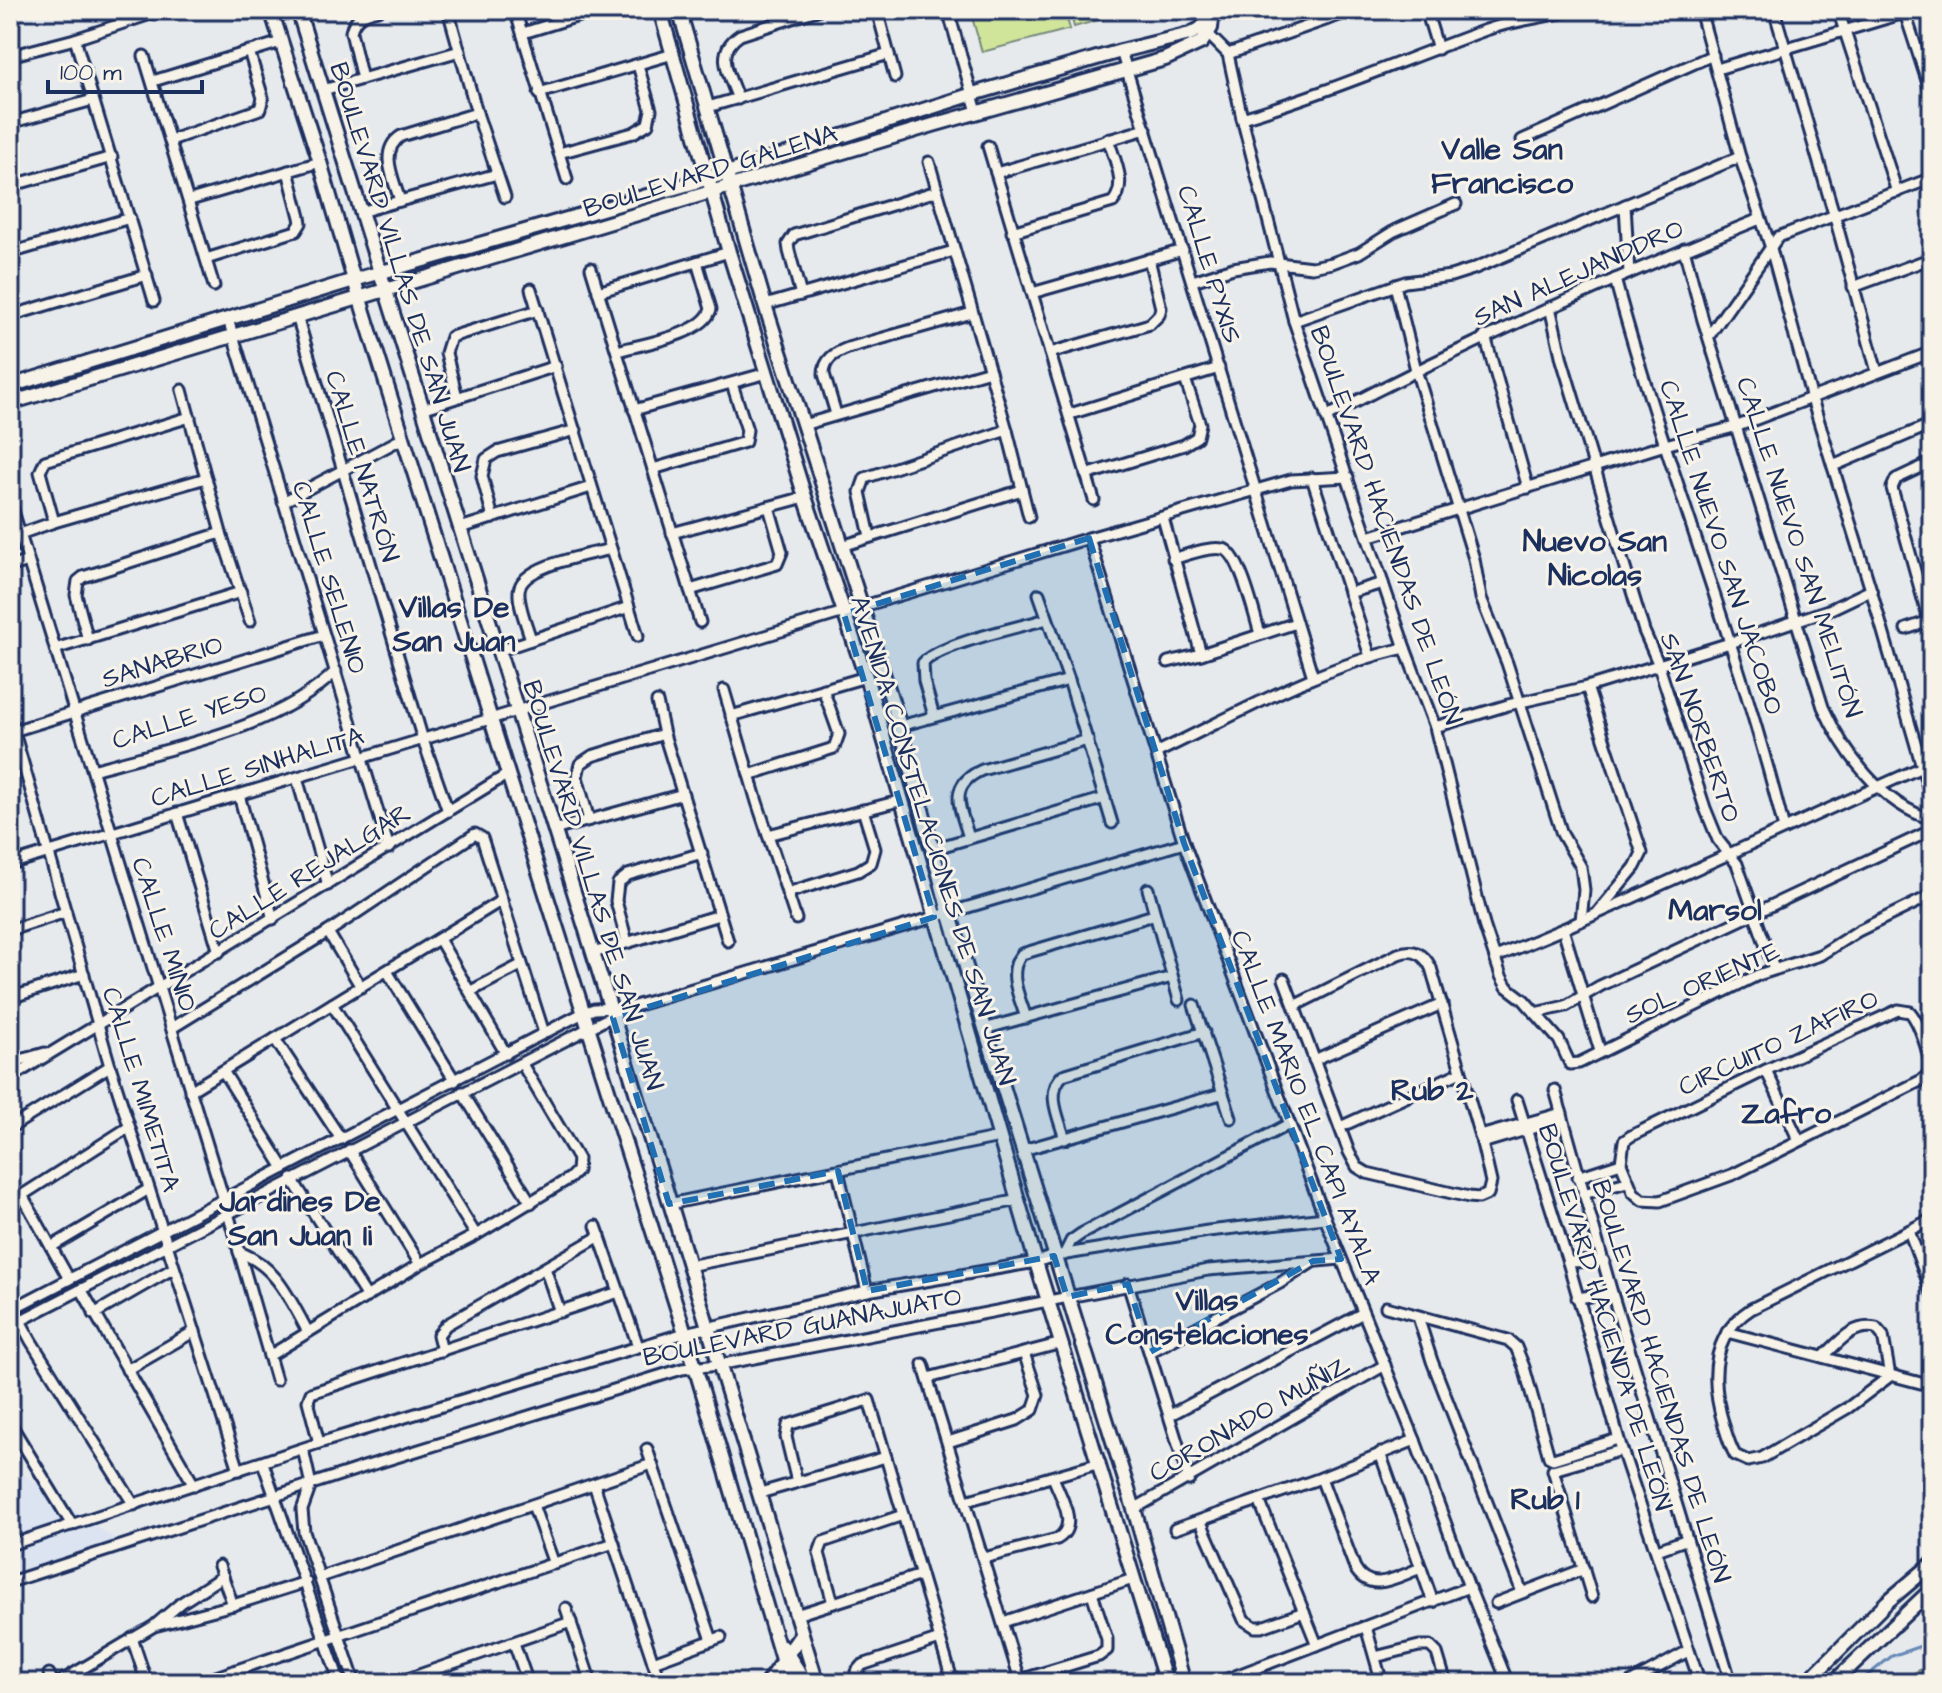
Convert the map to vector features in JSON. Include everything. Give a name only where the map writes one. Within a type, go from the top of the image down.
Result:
[{"type":"street","points":[[10,56],[75,39],[163,10]]},
{"type":"street","name":"BOULEVARD VILLAS DE SAN JUAN","points":[[271,10],[685,1333],[778,1642],[785,1655]]},
{"type":"street","name":"BOULEVARD VILLAS DE SAN JUAN","points":[[298,10],[612,1013],[817,1683]]},
{"type":"street","points":[[362,79],[351,32],[361,15],[378,10]]},
{"type":"street","points":[[448,10],[505,197]]},
{"type":"street","points":[[515,10],[567,179]]},
{"type":"street","points":[[523,33],[598,10]]},
{"type":"street","name":"AVENIDA CONSTELACIONES DE SAN JUAN","points":[[660,10],[729,252],[805,497],[866,677],[1036,1262],[1166,1683]]},
{"type":"street","name":"AVENIDA CONSTELACIONES DE SAN JUAN","points":[[679,10],[765,305],[900,726],[949,912],[984,1029],[1059,1255],[1067,1297],[1134,1509],[1184,1683]]},
{"type":"street","points":[[738,99],[725,57],[730,41],[758,28],[817,10]]},
{"type":"street","points":[[877,10],[895,77]]},
{"type":"street","points":[[948,10],[977,112]]},
{"type":"street","points":[[1212,14],[1199,35],[1228,54],[1354,10]]},
{"type":"street","points":[[1426,10],[1438,49]]},
{"type":"street","points":[[1242,118],[1334,89],[1515,21],[1572,10]]},
{"type":"street","points":[[1700,10],[1740,157],[1770,245],[1812,399],[1932,801]]},
{"type":"street","points":[[1774,10],[1877,372]]},
{"type":"street","points":[[1838,10],[1897,192]]},
{"type":"street","points":[[1717,69],[1907,11],[1932,96]]},
{"type":"street","name":"BOULEVARD GALENA","points":[[10,403],[713,192],[729,180],[973,94],[1121,51],[1199,35]]},
{"type":"street","name":"BOULEVARD GALENA","points":[[10,386],[354,280],[709,178],[729,180],[1165,59],[1199,35]]},
{"type":"street","points":[[75,39],[154,301]]},
{"type":"street","points":[[153,81],[281,42]]},
{"type":"street","points":[[171,140],[260,109],[263,98],[249,51]]},
{"type":"street","points":[[323,90],[460,51]]},
{"type":"street","name":"CALLE PYXIS","points":[[1121,51],[1313,677]]},
{"type":"street","points":[[539,93],[673,54]]},
{"type":"street","points":[[708,107],[889,54]]},
{"type":"street","name":"BOULEVARD HACIENDAS DE LEÓN","points":[[1228,54],[1294,321],[1405,648],[1435,727],[1481,911],[1496,957],[1505,984],[1548,1028]]},
{"type":"street","points":[[1522,140],[1713,55]]},
{"type":"street","points":[[144,56],[214,286]]},
{"type":"street","points":[[559,153],[633,133],[648,124],[651,110],[638,65]]},
{"type":"street","points":[[10,123],[93,100]]},
{"type":"street","points":[[400,201],[388,157],[393,141],[477,113]]},
{"type":"street","points":[[996,173],[1146,129]]},
{"type":"street","points":[[1012,232],[1106,205],[1117,198],[1121,180],[1108,139]]},
{"type":"street","points":[[988,146],[1094,500]]},
{"type":"street","points":[[10,186],[112,157]]},
{"type":"street","points":[[1294,321],[1395,285],[1451,276],[1473,269],[1740,157]]},
{"type":"street","points":[[190,200],[320,162]]},
{"type":"street","points":[[929,162],[1007,430],[1029,517]]},
{"type":"street","points":[[206,259],[296,231],[301,223],[288,171]]},
{"type":"street","points":[[360,212],[497,174]]},
{"type":"street","points":[[1709,336],[1770,245],[1786,232],[1932,178]]},
{"type":"street","points":[[801,295],[788,244],[794,235],[937,191]]},
{"type":"street","points":[[1193,281],[1249,265],[1278,263],[1312,267],[1349,258],[1394,231],[1456,204]]},
{"type":"street","points":[[1625,205],[1629,273]]},
{"type":"street","points":[[10,253],[130,218]]},
{"type":"street","name":"SAN ALEJANDDRO","points":[[1326,417],[1485,336],[1760,219]]},
{"type":"street","name":"CALLE NUEVO SAN MELITÓN","points":[[1684,249],[1823,707],[1833,729],[1878,786],[1906,806],[1932,819]]},
{"type":"street","points":[[1032,293],[1183,250]]},
{"type":"street","points":[[765,305],[954,251]]},
{"type":"street","points":[[598,292],[729,252]]},
{"type":"street","points":[[1853,287],[1932,258]]},
{"type":"street","points":[[1050,353],[1142,327],[1156,319],[1161,308],[1149,259]]},
{"type":"street","points":[[617,351],[692,330],[705,322],[711,309],[697,262]]},
{"type":"street","points":[[591,268],[700,622]]},
{"type":"street","points":[[10,316],[147,275]]},
{"type":"street","name":"CALLE NUEVO SAN JACOBO","points":[[1615,279],[1665,445],[1761,738],[1784,829]]},
{"type":"street","points":[[1395,285],[1416,370],[1460,507],[1481,598],[1507,663],[1562,834],[1584,877],[1581,921]]},
{"type":"street","points":[[531,289],[638,636]]},
{"type":"street","name":"SAN NORBERTO","points":[[1550,307],[1562,360],[1640,619],[1658,663],[1705,808],[1718,840],[1737,864],[1774,969]]},
{"type":"street","points":[[457,397],[446,353],[451,337],[538,310]]},
{"type":"street","points":[[836,414],[824,374],[830,357],[848,348],[972,313]]},
{"type":"street","name":"CALLE NATRÓN","points":[[297,316],[423,740],[448,811]]},
{"type":"street","name":"CALLE SELENIO","points":[[228,319],[389,848]]},
{"type":"street","points":[[1485,336],[1528,488]]},
{"type":"street","points":[[1368,537],[1665,445],[1738,426],[1932,352]]},
{"type":"street","points":[[422,409],[556,366]]},
{"type":"street","points":[[1070,414],[1219,368]]},
{"type":"street","points":[[803,425],[990,371]]},
{"type":"street","points":[[634,410],[767,373]]},
{"type":"street","points":[[1086,475],[1184,445],[1197,437],[1200,424],[1185,379]]},
{"type":"street","points":[[653,469],[745,442],[747,430],[732,384]]},
{"type":"street","points":[[182,390],[221,533],[250,621]]},
{"type":"street","points":[[54,522],[40,472],[45,461],[190,417]]},
{"type":"street","points":[[1833,466],[1932,424]]},
{"type":"street","points":[[493,518],[482,476],[486,459],[497,452],[576,430]]},
{"type":"street","points":[[870,536],[860,492],[865,478],[1007,430]]},
{"type":"street","points":[[283,502],[403,438]]},
{"type":"street","points":[[1906,629],[1931,620],[1892,488],[1896,479],[1932,462]]},
{"type":"street","name":"CALLE SINHALITA","points":[[10,864],[1089,538],[1257,490],[1312,478],[1348,477]]},
{"type":"street","points":[[20,534],[206,478]]},
{"type":"street","points":[[1312,478],[1370,656]]},
{"type":"street","points":[[460,528],[591,487]]},
{"type":"street","points":[[842,546],[1022,490]]},
{"type":"street","points":[[672,533],[805,497]]},
{"type":"street","name":"CALLE MINIO","points":[[10,501],[228,1213],[276,1380]]},
{"type":"street","points":[[690,590],[777,564],[782,552],[769,507]]},
{"type":"street","points":[[1163,518],[1201,654]]},
{"type":"street","points":[[88,640],[76,595],[78,581],[221,533]]},
{"type":"street","name":"CALLE MARIO EL CAPI AYALA","points":[[1089,538],[1184,843],[1325,1218],[1415,1440],[1508,1683]]},
{"type":"street","points":[[531,640],[519,599],[521,582],[538,569],[611,549]]},
{"type":"street","points":[[1173,559],[1216,549],[1231,552],[1239,567],[1260,634]]},
{"type":"street","points":[[10,567],[28,561]]},
{"type":"street","points":[[1349,593],[1383,583]]},
{"type":"street","points":[[1435,727],[1587,687],[1730,643],[1848,602],[1871,590]]},
{"type":"street","points":[[55,649],[241,592]]},
{"type":"street","points":[[1039,594],[1077,704],[1112,823]]},
{"type":"street","points":[[498,651],[629,607]]},
{"type":"street","points":[[934,716],[924,681],[923,663],[927,658],[945,649],[1047,619]]},
{"type":"street","points":[[1168,662],[1296,623]]},
{"type":"street","name":"SANABRIO","points":[[12,731],[324,635]]},
{"type":"street","points":[[1158,752],[1313,677],[1370,656],[1405,648]]},
{"type":"street","name":"CALLE YESO","points":[[93,770],[268,717],[313,691],[336,671]]},
{"type":"street","points":[[731,716],[866,677]]},
{"type":"street","points":[[900,726],[1069,680]]},
{"type":"street","points":[[1587,687],[1641,846],[1640,859],[1596,914]]},
{"type":"street","points":[[749,775],[834,748],[839,734],[823,689]]},
{"type":"street","points":[[724,690],[796,919]]},
{"type":"street","points":[[657,702],[664,734],[728,941]]},
{"type":"street","name":"CALLE MIMETITA","points":[[10,718],[110,1066],[239,1470]]},
{"type":"street","points":[[589,820],[577,777],[580,764],[592,756],[664,734]]},
{"type":"street","points":[[969,838],[959,801],[959,791],[968,777],[982,770],[1088,740]]},
{"type":"street","points":[[1496,957],[1922,767]]},
{"type":"street","name":"CALLE REJALGAR","points":[[10,1078],[508,774]]},
{"type":"street","points":[[297,778],[328,885]]},
{"type":"street","points":[[554,830],[683,794]]},
{"type":"street","points":[[239,795],[273,919]]},
{"type":"street","points":[[933,849],[1105,798]]},
{"type":"street","points":[[768,835],[903,800]]},
{"type":"street","points":[[787,893],[858,871],[871,863],[875,849],[863,810]]},
{"type":"street","points":[[177,813],[219,952]]},
{"type":"street","points":[[1535,1013],[1561,1008],[1932,830]]},
{"type":"street","points":[[172,1028],[328,932],[475,834],[482,838],[544,1033]]},
{"type":"street","points":[[134,1505],[15,1323],[11,1307],[583,1013],[612,1013],[1184,843]]},
{"type":"street","points":[[627,942],[616,901],[618,883],[628,875],[702,853]]},
{"type":"street","points":[[1148,889],[1179,1000]]},
{"type":"street","name":"SOL ORIENTE","points":[[1548,1028],[1565,1048],[1570,1064],[1579,1063],[1774,969],[1820,955],[1858,931],[1932,895]]},
{"type":"street","points":[[190,1091],[502,900]]},
{"type":"street","points":[[10,930],[66,912]]},
{"type":"street","points":[[593,953],[719,915]]},
{"type":"street","points":[[1026,1018],[1014,972],[1022,954],[1154,915]]},
{"type":"street","points":[[1563,929],[1600,1051]]},
{"type":"street","points":[[328,932],[361,987]]},
{"type":"street","points":[[439,939],[506,1054]]},
{"type":"street","points":[[1284,979],[1294,1006],[1314,1060],[1354,1162],[1367,1173],[1479,1198],[1488,1194],[1491,1188],[1481,1140],[1442,1004],[1428,961],[1423,956],[1410,950],[1398,954],[1294,1006]]},
{"type":"street","points":[[471,991],[521,965]]},
{"type":"street","points":[[387,971],[455,1081]]},
{"type":"street","points":[[10,998],[84,974]]},
{"type":"street","points":[[984,1029],[1172,977]]},
{"type":"street","points":[[332,1004],[476,1235]]},
{"type":"street","points":[[1314,1060],[1442,1004]]},
{"type":"street","points":[[1194,1005],[1231,1118]]},
{"type":"street","name":"CIRCUITO ZAFIRO","points":[[1621,1163],[1624,1141],[1631,1136],[1766,1070],[1898,1010],[1910,1012],[1918,1024],[1929,1066],[1927,1076],[1915,1085],[1734,1174],[1660,1201],[1642,1200],[1627,1182]]},
{"type":"street","points":[[15,1323],[522,1064],[589,1029],[612,1013]]},
{"type":"street","points":[[1065,1139],[1053,1094],[1055,1085],[1063,1075],[1204,1032]]},
{"type":"street","points":[[275,1039],[341,1139]]},
{"type":"street","points":[[10,1063],[52,1052]]},
{"type":"street","points":[[269,1356],[420,1264],[531,1203],[577,1171],[578,1159],[522,1064]]},
{"type":"street","points":[[10,1128],[110,1066]]},
{"type":"street","points":[[1766,1070],[1799,1141]]},
{"type":"street","points":[[223,1071],[284,1168]]},
{"type":"street","points":[[1340,1127],[1461,1072]]},
{"type":"street","name":"BOULEVARD HACIENDAS DE LEÓN","points":[[1555,1090],[1685,1540],[1731,1683]]},
{"type":"street","points":[[462,1092],[531,1203]]},
{"type":"street","points":[[1023,1150],[1221,1094]]},
{"type":"street","name":"BOULEVARD HACIENDA DE LEÓN","points":[[1517,1100],[1568,1262],[1618,1439],[1700,1683]]},
{"type":"street","points":[[1481,1140],[1563,1116]]},
{"type":"street","points":[[1059,1255],[1081,1234],[1289,1124]]},
{"type":"street","points":[[10,1203],[129,1127]]},
{"type":"street","points":[[669,1204],[1000,1137]]},
{"type":"street","points":[[349,1150],[420,1264]]},
{"type":"street","points":[[1578,1177],[1621,1163],[1627,1182],[1583,1194]]},
{"type":"street","points":[[838,1171],[867,1291]]},
{"type":"street","points":[[292,1179],[367,1297]]},
{"type":"street","points":[[51,1247],[149,1189]]},
{"type":"street","points":[[22,1195],[69,1279]]},
{"type":"street","points":[[688,1266],[1019,1200]]},
{"type":"street","name":"BOULEVARD GUANAJUATO","points":[[11,1544],[319,1443],[707,1327],[867,1291],[1036,1262],[1059,1255],[1208,1231],[1325,1218]]},
{"type":"street","points":[[1890,1376],[1849,1407],[1762,1458],[1748,1461],[1740,1459],[1731,1449],[1717,1402],[1715,1372],[1727,1332],[1751,1309],[1932,1219]]},
{"type":"street","points":[[596,1226],[638,1346]]},
{"type":"street","points":[[1909,1231],[1932,1293]]},
{"type":"street","points":[[442,1351],[438,1335],[441,1329],[600,1236]]},
{"type":"street","points":[[239,1252],[257,1260],[272,1272],[308,1332]]},
{"type":"street","name":"BOULEVARD GUANAJUATO","points":[[10,1582],[661,1374],[1208,1270],[1341,1259]]},
{"type":"street","points":[[1150,1352],[1280,1283],[1313,1261]]},
{"type":"street","points":[[1568,1262],[1604,1261]]},
{"type":"street","points":[[94,1314],[174,1268]]},
{"type":"street","points":[[545,1268],[560,1312]]},
{"type":"street","points":[[1128,1284],[1189,1480]]},
{"type":"street","points":[[81,1289],[194,1485]]},
{"type":"street","points":[[319,1443],[309,1394],[619,1292]]},
{"type":"street","points":[[1577,1298],[1612,1293]]},
{"type":"street","points":[[1386,1307],[1500,1336],[1516,1347],[1549,1457],[1553,1459],[1618,1439]]},
{"type":"street","points":[[1170,1415],[1363,1313]]},
{"type":"street","points":[[1418,1317],[1432,1361],[1522,1592]]},
{"type":"street","points":[[1823,1357],[1855,1329],[1863,1326],[1876,1328],[1883,1336],[1890,1376]]},
{"type":"street","points":[[127,1370],[195,1331]]},
{"type":"street","points":[[1727,1332],[1932,1386]]},
{"type":"street","points":[[928,1378],[1062,1343]]},
{"type":"street","points":[[948,1442],[1017,1420],[1033,1410],[1038,1395],[1024,1353]]},
{"type":"street","points":[[923,1364],[1020,1681],[1099,1656],[1107,1650],[1107,1639],[1092,1593]]},
{"type":"street","name":"CORONADO MUÑIZ","points":[[1134,1509],[1385,1365]]},
{"type":"street","points":[[797,1482],[786,1437],[788,1425],[869,1400],[953,1683]]},
{"type":"street","points":[[10,1423],[72,1525]]},
{"type":"street","points":[[1175,1529],[1321,1478],[1415,1440]]},
{"type":"street","points":[[303,1449],[311,1485],[301,1520],[355,1683]]},
{"type":"street","points":[[647,1449],[716,1638],[653,1662]]},
{"type":"street","points":[[1592,1597],[1553,1470],[1622,1450]]},
{"type":"street","points":[[1380,1453],[1433,1602]]},
{"type":"street","points":[[760,1493],[886,1457]]},
{"type":"street","points":[[263,1463],[340,1683]]},
{"type":"street","points":[[966,1501],[1100,1463]]},
{"type":"street","points":[[320,1577],[652,1464]]},
{"type":"street","points":[[984,1558],[1057,1539],[1065,1534],[1069,1522],[1053,1477]]},
{"type":"street","points":[[1321,1478],[1355,1568],[1363,1579],[1377,1584],[1421,1568]]},
{"type":"street","points":[[594,1484],[660,1683]]},
{"type":"street","points":[[1259,1500],[1317,1645]]},
{"type":"street","points":[[533,1505],[554,1564]]},
{"type":"street","points":[[833,1603],[819,1553],[820,1545],[826,1540],[903,1515]]},
{"type":"street","points":[[1201,1522],[1244,1620],[1255,1627],[1262,1627],[1304,1612]]},
{"type":"street","points":[[1657,1550],[1685,1540]]},
{"type":"street","points":[[198,1683],[614,1543]]},
{"type":"street","points":[[1806,1683],[1887,1602],[1932,1564]]},
{"type":"street","points":[[1496,1603],[1584,1569]]},
{"type":"street","points":[[53,1680],[154,1626],[221,1571],[233,1605]]},
{"type":"street","points":[[796,1615],[921,1575]]},
{"type":"street","points":[[1003,1622],[1133,1579]]},
{"type":"street","points":[[154,1626],[306,1582]]},
{"type":"street","points":[[1217,1683],[1469,1587]]},
{"type":"street","points":[[1833,1683],[1932,1589]]},
{"type":"street","points":[[566,1608],[591,1683]]},
{"type":"street","points":[[396,1683],[571,1622]]},
{"type":"street","points":[[1366,1627],[1382,1683]]},
{"type":"street","points":[[767,1683],[801,1635]]},
{"type":"street","points":[[132,1638],[147,1683]]},
{"type":"street","points":[[858,1683],[856,1672],[862,1665],[940,1639]]},
{"type":"street","points":[[514,1643],[528,1683]]},
{"type":"street","points":[[1375,1657],[1430,1646],[1437,1653],[1446,1683]]},
{"type":"street","points":[[1630,1683],[1688,1651]]},
{"type":"street","points":[[785,1655],[789,1683]]},
{"type":"street","points":[[785,1655],[806,1683]]},
{"type":"street","points":[[1249,1671],[1253,1683]]},
{"type":"highlighted area","points":[[1089,538],[1184,843],[1341,1259],[1313,1261],[1150,1352],[1128,1284],[1067,1297],[1054,1256],[867,1291],[838,1171],[669,1204],[613,1018],[934,917],[844,614]]},
{"type":"shaded area","points":[[10,1465],[123,1545],[10,1572]]},
{"type":"green space","points":[[970,10],[1064,10],[1070,29],[982,52]]},
{"type":"green space","points":[[1070,10],[1134,10],[1074,27]]},
{"type":"green space","points":[[1932,1663],[1932,1683],[1901,1683],[1900,1681]]},
{"type":"waterway","points":[[1858,1683],[1892,1656],[1932,1642]]},
{"type":"district","name":"Valle San Francisco","points":[[1502,166]]},
{"type":"district","name":"Nuevo San Nicolas","points":[[1595,558]]},
{"type":"district","name":"Villas De San Juan","points":[[454,624]]},
{"type":"district","name":"Marsol","points":[[1715,910]]},
{"type":"district","name":"Rub 2","points":[[1432,1090]]},
{"type":"district","name":"Zafro","points":[[1786,1113]]},
{"type":"district","name":"Jardines De San Juan Ii","points":[[300,1218]]},
{"type":"district","name":"Villas Constelaciones","points":[[1207,1317]]},
{"type":"district","name":"Rub 1","points":[[1545,1499]]}]
